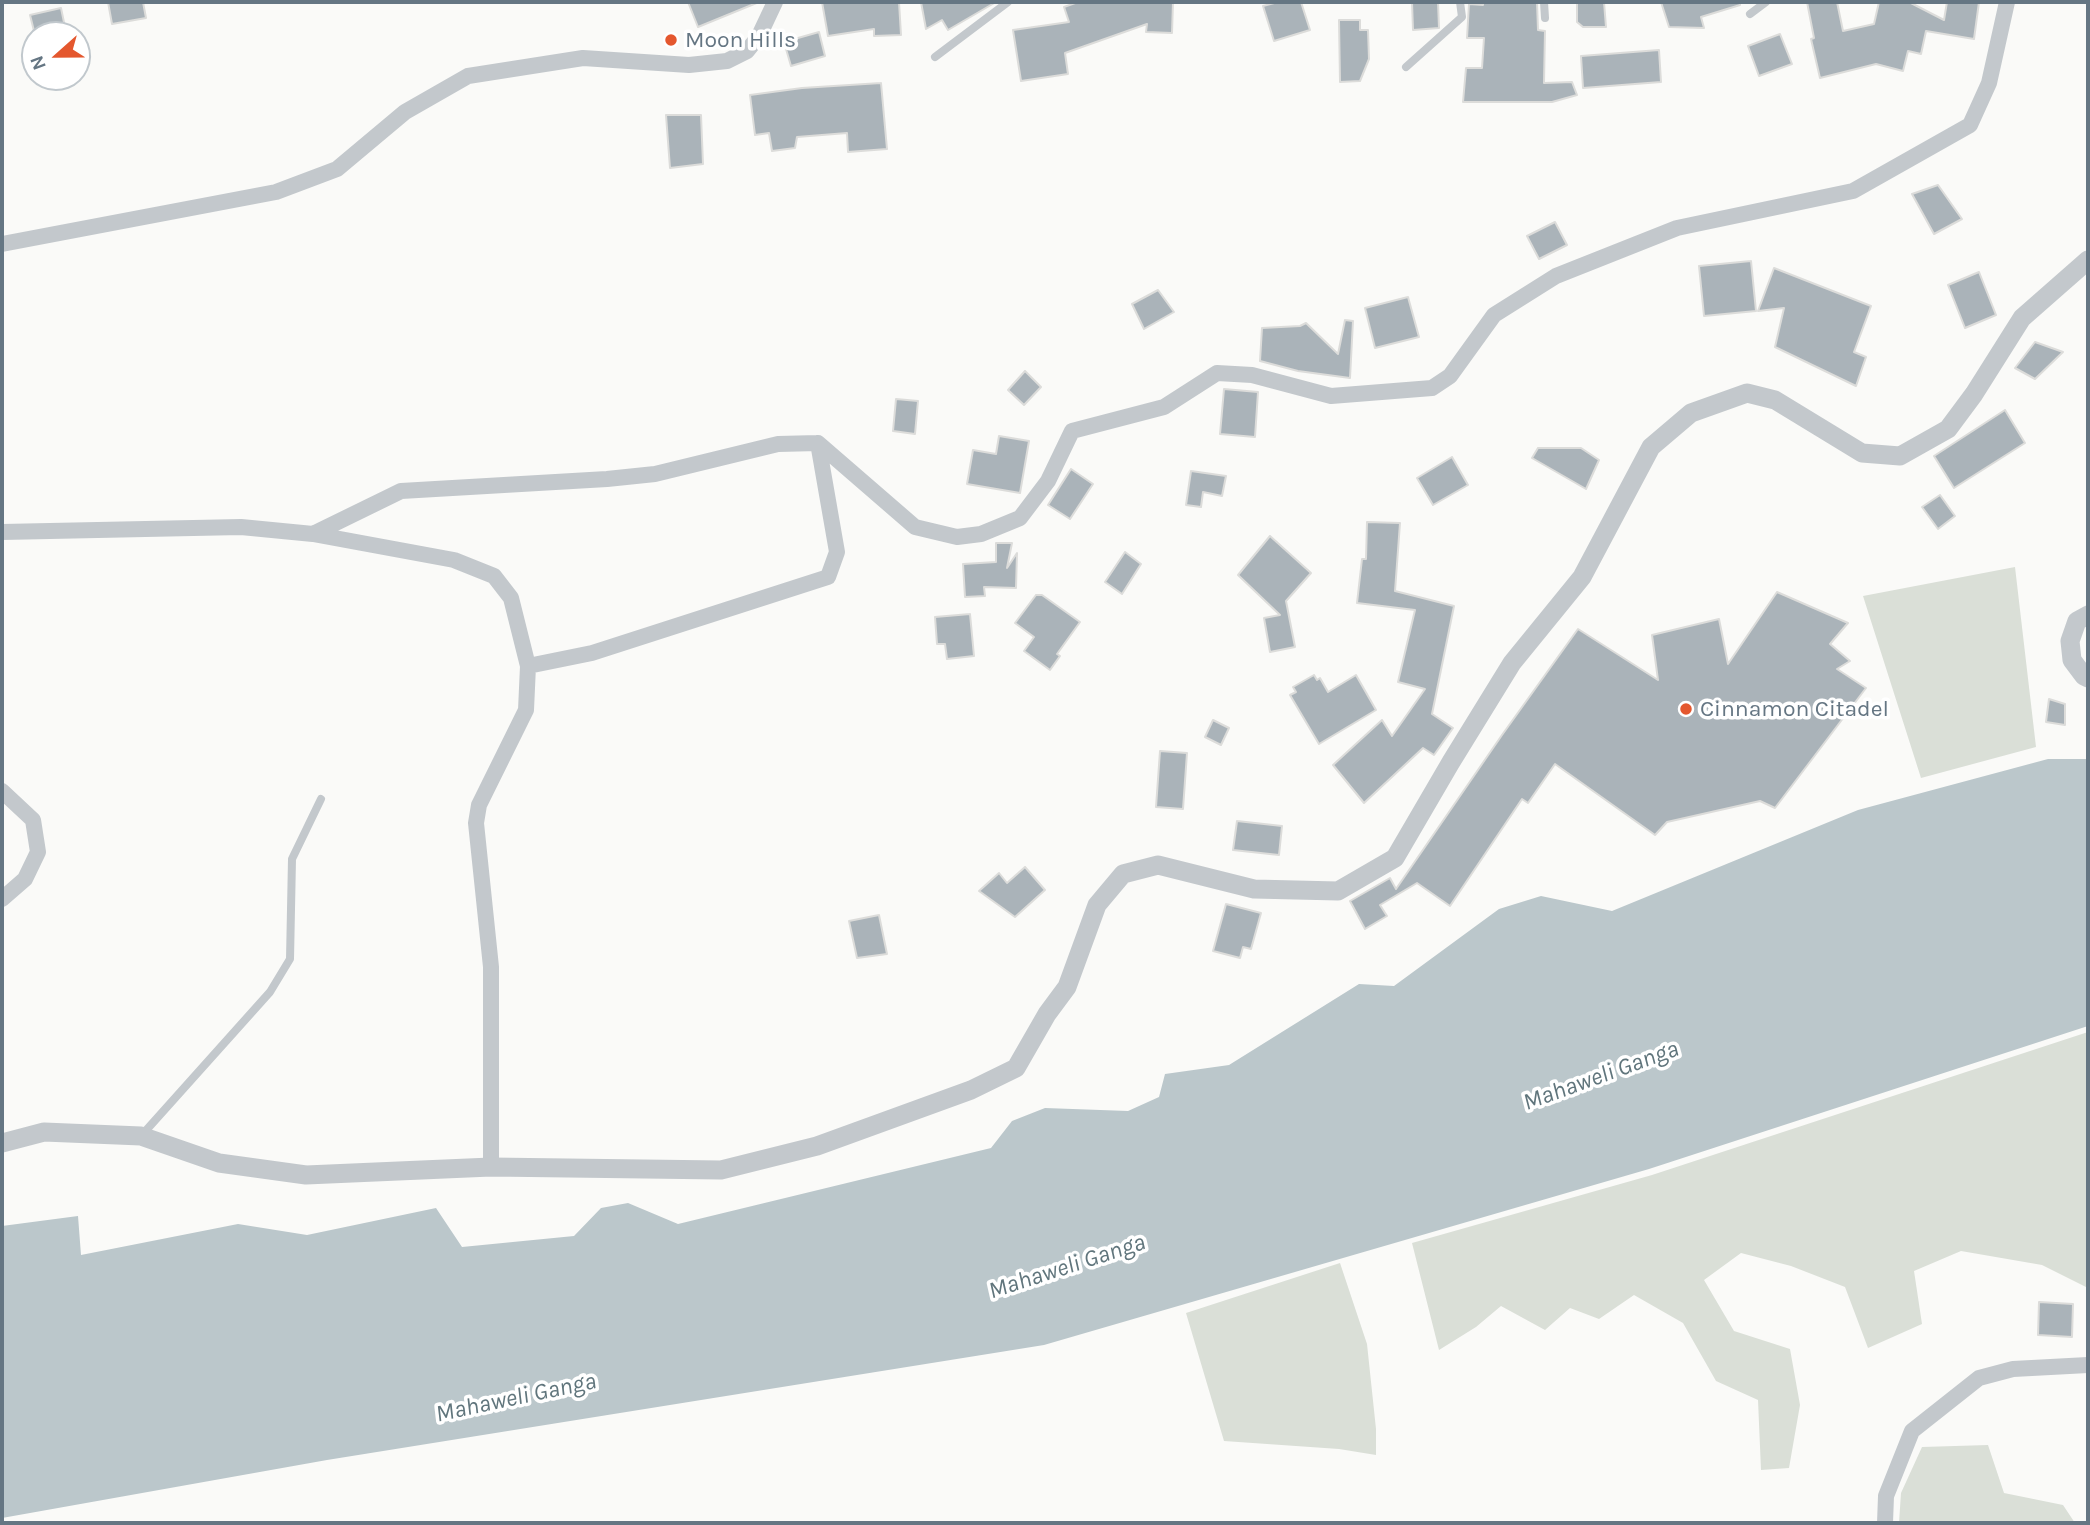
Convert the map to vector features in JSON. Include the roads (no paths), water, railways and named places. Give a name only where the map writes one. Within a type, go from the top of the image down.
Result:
[{"type":"street","points":[[2,244],[276,192],[337,169],[405,112],[468,76],[583,58],[690,65],[727,61],[747,51],[759,36],[775,2]]},
{"type":"street","points":[[313,534],[401,491],[655,474],[778,444],[818,443],[915,527],[957,537],[981,534],[1020,518],[1048,481],[1072,431],[1164,407],[1217,373],[1252,375],[1331,396],[1433,388],[1450,376],[1494,315],[1556,276],[1677,228],[1853,191],[1970,125],[1989,83],[2007,2]]},
{"type":"street","points":[[2,1143],[44,1132],[141,1136],[219,1163],[306,1175],[491,1167],[720,1170],[817,1146],[971,1090],[1016,1069],[1047,1014],[1067,987],[1097,905],[1124,874],[1158,865],[1254,888],[1338,891],[1395,858],[1512,663],[1582,577],[1651,447],[1691,412],[1747,393],[1775,400],[1863,453],[1900,456],[1948,429],[1974,394],[2022,318],[2088,260]]},
{"type":"street","points":[[528,666],[592,653],[828,577],[836,552],[818,443]]},
{"type":"street","points":[[2,532],[241,527],[313,534],[454,560],[494,576],[511,598],[528,666],[526,710],[479,805],[476,823],[491,967],[491,1167]]},
{"type":"street","points":[[2088,615],[2077,621],[2070,640],[2071,660],[2088,678]]},
{"type":"street","points":[[2,791],[33,820],[38,852],[25,879],[2,899]]},
{"type":"street","points":[[1885,1523],[1886,1496],[1912,1431],[1979,1378],[2013,1369],[2088,1365]]},
{"type":"lane","points":[[935,57],[1008,2]]},
{"type":"lane","points":[[1406,67],[1462,17],[1460,2]]},
{"type":"lane","points":[[1544,2],[1545,18]]},
{"type":"lane","points":[[1750,13],[1766,2]]},
{"type":"lane","points":[[141,1136],[270,992],[290,959],[292,859],[321,799]]},
{"type":"water","name":"Mahaweli Ganga","points":[[2048,759],[2088,759],[2088,1026],[1649,1169],[1044,1345],[327,1460],[2,1518],[2,1226],[78,1216],[81,1255],[238,1224],[307,1235],[436,1208],[462,1247],[574,1236],[601,1208],[628,1203],[678,1224],[991,1148],[1012,1121],[1045,1108],[1128,1111],[1159,1097],[1165,1074],[1229,1065],[1359,984],[1394,986],[1499,909],[1541,896],[1612,911],[1858,810]]},
{"type":"place","name":"Moon Hills","points":[[671,40]]},
{"type":"place","name":"Cinnamon Citadel","points":[[1686,709]]}]
